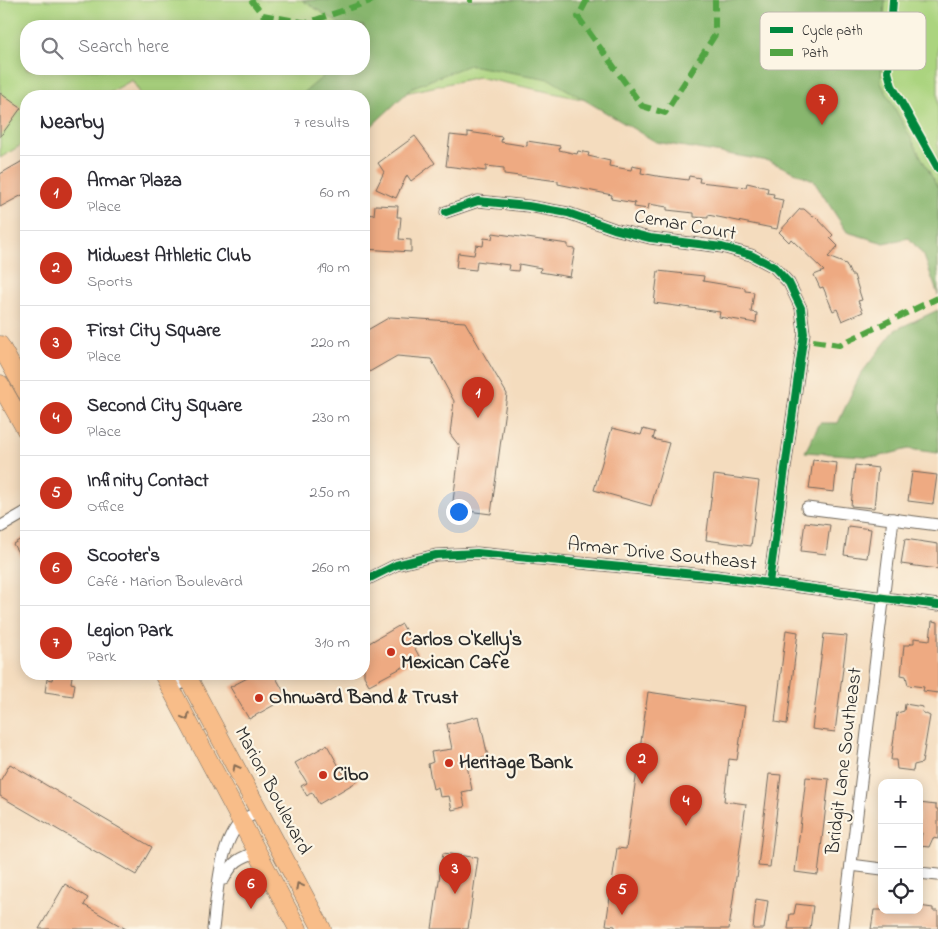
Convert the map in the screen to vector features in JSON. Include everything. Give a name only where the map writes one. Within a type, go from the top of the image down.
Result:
[{"type":"main road","points":[[0,345],[20,381]]},
{"type":"main road","points":[[0,384],[20,419]]},
{"type":"main road","name":"Marion Boulevard","points":[[193,680],[259,812],[322,929]]},
{"type":"main road","name":"Marion Boulevard","points":[[167,681],[298,929]]},
{"type":"street","name":"Cemar Court","points":[[446,212],[478,201],[528,206],[568,213],[614,229],[650,238],[722,247],[751,255],[774,267],[789,284],[801,308],[804,333],[769,583]]},
{"type":"street","points":[[807,508],[938,525]]},
{"type":"street","points":[[0,527],[20,515]]},
{"type":"street","name":"Bridgit Lane Southeast","points":[[843,929],[893,520]]},
{"type":"street","name":"Armar Drive Southeast","points":[[370,578],[396,565],[436,555],[478,553],[769,583],[938,604]]},
{"type":"street","points":[[213,929],[223,858],[229,842],[241,822],[259,812]]},
{"type":"street","points":[[218,892],[230,865],[241,857],[258,852]]},
{"type":"street","points":[[851,865],[878,868]]},
{"type":"street","points":[[923,873],[938,875]]},
{"type":"green space","points":[[0,0],[938,0],[938,274],[879,168],[789,143],[478,77],[396,95],[370,95],[370,90],[138,90],[132,80],[114,90],[20,90],[20,146],[0,158]]},
{"type":"green space","points":[[302,0],[885,0],[884,12],[760,12],[760,70],[882,70],[881,83],[938,188],[938,295],[924,256],[909,238],[884,243],[847,232],[813,180],[769,161],[656,142],[549,79],[469,65],[413,87],[370,127],[370,90],[307,90],[325,75],[370,75],[370,20],[334,20]]},
{"type":"green space","points":[[938,310],[938,453],[908,449],[877,457],[805,452],[820,423],[838,423],[860,375],[895,330]]},
{"type":"building","points":[[0,93],[20,107],[20,109],[0,137]]},
{"type":"building","points":[[468,132],[502,137],[501,142],[527,146],[527,141],[560,146],[559,150],[577,154],[578,151],[589,153],[588,156],[610,161],[609,166],[631,170],[632,166],[642,168],[641,173],[657,176],[688,180],[689,176],[700,178],[699,182],[746,187],[747,183],[768,188],[767,193],[774,194],[773,198],[783,200],[777,229],[708,215],[708,218],[694,217],[694,213],[667,210],[667,207],[649,204],[648,209],[634,207],[635,203],[611,199],[612,195],[558,184],[558,181],[504,174],[504,168],[486,166],[486,171],[446,166],[450,135],[468,137]]},
{"type":"building","points":[[415,136],[435,163],[411,181],[407,175],[396,198],[376,189],[384,172],[378,163]]},
{"type":"building","points":[[20,162],[20,196],[0,207],[0,174]]},
{"type":"building","points":[[375,205],[398,206],[397,217],[401,217],[399,239],[411,240],[411,252],[370,249],[370,214],[374,215]]},
{"type":"building","points":[[800,209],[804,209],[813,217],[815,216],[833,235],[830,238],[838,246],[828,257],[846,264],[851,275],[854,275],[862,300],[858,301],[863,312],[842,321],[837,309],[833,311],[823,287],[820,288],[814,275],[824,271],[791,239],[789,242],[779,232]]},
{"type":"building","points":[[493,233],[568,244],[568,248],[575,249],[570,277],[540,272],[541,268],[519,264],[518,271],[508,270],[509,265],[477,261],[476,270],[456,268],[458,253],[474,255],[476,245],[483,246],[484,238],[492,239]]},
{"type":"building","points":[[658,271],[704,276],[703,281],[745,288],[745,291],[754,292],[751,312],[757,313],[756,323],[719,317],[720,312],[654,303]]},
{"type":"building","points":[[390,317],[465,322],[507,394],[491,514],[452,509],[460,447],[450,434],[454,401],[431,359],[397,356],[370,372],[370,329]]},
{"type":"building","points":[[612,428],[641,435],[643,429],[655,432],[653,439],[669,443],[651,506],[594,490]]},
{"type":"building","points":[[813,460],[837,463],[834,492],[809,489]]},
{"type":"building","points":[[855,465],[878,468],[874,508],[851,506]]},
{"type":"building","points":[[912,472],[937,475],[933,504],[908,501]]},
{"type":"building","points":[[714,475],[759,481],[751,546],[706,540]]},
{"type":"building","points":[[805,522],[830,525],[826,554],[801,551]]},
{"type":"building","points":[[848,526],[871,529],[867,558],[844,555]]},
{"type":"building","points":[[905,539],[938,544],[938,569],[901,564]]},
{"type":"building","points":[[20,540],[20,556],[13,544]]},
{"type":"building","points":[[932,621],[938,622],[938,693],[923,691],[924,687],[908,685],[906,676],[901,675],[904,645],[914,643],[914,638],[930,640]]},
{"type":"building","name":"Carlos O'Kelly's Mexican Cafe","points":[[402,624],[420,658],[369,685],[366,680],[370,680],[370,643]]},
{"type":"building","points":[[786,630],[798,632],[787,724],[775,722]]},
{"type":"building","points":[[824,634],[847,636],[835,732],[812,729]]},
{"type":"building","points":[[47,680],[71,680],[71,683],[75,684],[73,696],[45,692]]},
{"type":"building","name":"Ohnward Band & Trust","points":[[243,680],[277,680],[285,694],[281,696],[283,700],[249,719],[230,687]]},
{"type":"building","points":[[648,692],[745,706],[737,760],[729,759],[724,801],[746,804],[729,929],[615,929],[615,926],[606,925],[617,848],[626,849]]},
{"type":"building","points":[[905,704],[923,707],[922,712],[930,716],[922,763],[914,765],[913,771],[897,769],[896,760],[891,760],[897,713],[904,711]]},
{"type":"building","name":"Heritage Bank","points":[[479,716],[488,757],[466,761],[472,790],[462,792],[465,807],[452,810],[449,796],[440,797],[438,787],[433,789],[428,764],[433,762],[431,752],[452,749],[447,724]]},
{"type":"building","name":"Cibo","points":[[327,745],[345,777],[353,772],[358,781],[319,804],[312,792],[307,796],[301,786],[307,783],[295,763]]},
{"type":"building","points":[[10,764],[152,847],[136,875],[0,796],[0,781]]},
{"type":"building","points":[[769,774],[781,775],[770,867],[758,866]]},
{"type":"building","points":[[806,777],[829,779],[818,875],[795,872]]},
{"type":"building","points":[[923,803],[936,805],[936,809],[938,809],[938,839],[933,838],[929,847],[923,846]]},
{"type":"building","points":[[443,853],[478,858],[468,929],[432,929]]},
{"type":"building","points":[[65,884],[88,898],[84,905],[126,929],[39,929]]},
{"type":"building","points":[[756,899],[768,901],[764,929],[753,929]]},
{"type":"building","points":[[796,904],[813,906],[810,929],[788,929],[790,914],[794,914]]},
{"type":"building","points":[[923,907],[933,908],[933,911],[938,911],[938,929],[871,929],[874,910],[878,910],[878,914],[923,914]]},
{"type":"marked path","points":[[251,0],[263,15],[290,20]]},
{"type":"marked path","points":[[316,20],[373,0]]},
{"type":"marked path","points":[[468,0],[473,0]]},
{"type":"marked path","points":[[587,0],[578,17],[642,106],[665,113],[715,35],[715,0]]},
{"type":"marked path","points":[[813,341],[839,345],[938,298]]},
{"type":"cycle path","points":[[892,12],[893,0]]},
{"type":"cycle path","points":[[888,70],[892,86],[938,168]]},
{"type":"cycle path","points":[[446,212],[478,201],[528,206],[568,213],[614,229],[650,238],[722,247],[751,255],[774,267],[789,283],[801,308],[804,333],[769,583]]},
{"type":"cycle path","points":[[370,578],[396,565],[436,555],[477,553],[716,576],[938,605]]},
{"type":"place","name":"Legion Park","points":[[822,125]]},
{"type":"place","name":"Armar Plaza","points":[[478,418]]},
{"type":"place","name":"Carlos O'Kelly's Mexican Cafe","points":[[391,652]]},
{"type":"place","name":"Ohnward Band & Trust","points":[[259,698]]},
{"type":"place","name":"Heritage Bank","points":[[449,763]]},
{"type":"place","name":"Cibo","points":[[323,775]]},
{"type":"place","name":"Midwest Athletic Club","points":[[642,784]]},
{"type":"place","name":"Second City Square","points":[[686,826]]},
{"type":"place","name":"First City Square","points":[[455,894]]},
{"type":"place","name":"Scooter's","points":[[251,909]]},
{"type":"place","name":"Infinity Contact","points":[[622,915]]}]
